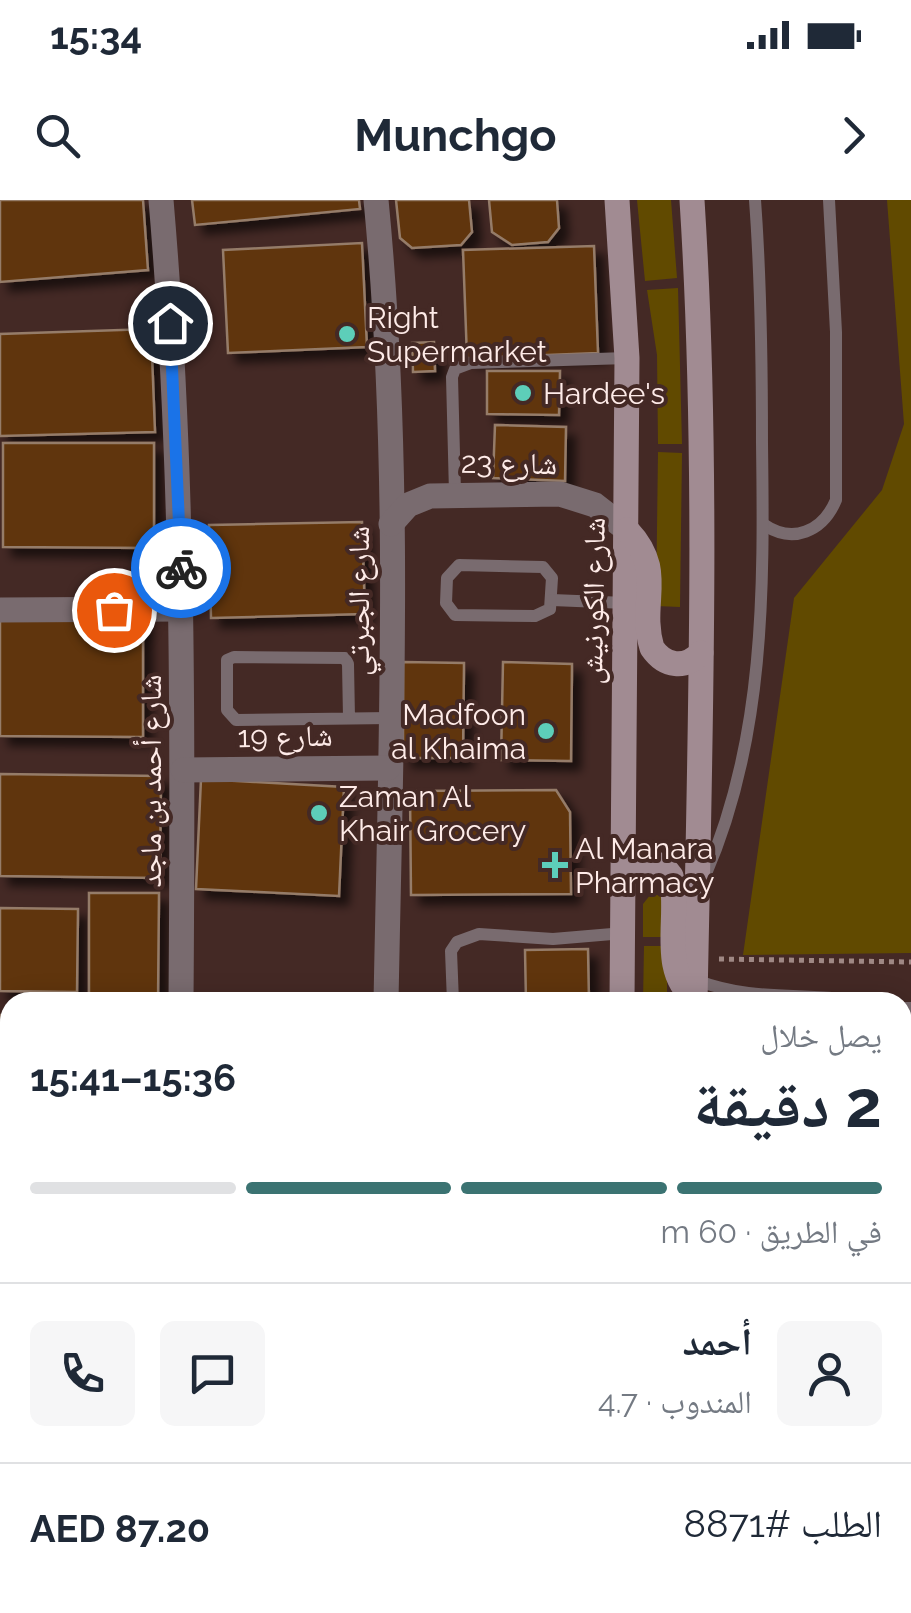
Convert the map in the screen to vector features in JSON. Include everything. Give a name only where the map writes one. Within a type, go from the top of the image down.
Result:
[{"type":"main road","name":"شارع الكورنيش","points":[[617,200],[627,358],[622,992]]},
{"type":"main road","points":[[625,876],[639,863],[648,862],[658,863],[671,876],[676,972],[687,992],[696,985],[700,653],[701,405],[692,200]]},
{"type":"main road","points":[[627,530],[644,549],[649,564],[652,648],[663,660],[679,664],[700,653]]},
{"type":"street","name":"شارع أحمد بن ماجد","points":[[160,200],[172,353],[182,608],[181,992]]},
{"type":"street","name":"شارع الجبرتي","points":[[376,200],[392,401],[386,992]]},
{"type":"street","name":"شارع 23","points":[[391,524],[418,499],[454,493],[572,496],[595,506],[627,530]]},
{"type":"street","points":[[0,610],[182,608]]},
{"type":"street","name":"شارع 19","points":[[183,770],[388,768]]},
{"type":"lane","points":[[698,892],[728,814],[748,731],[760,636],[761,338],[755,200]]},
{"type":"lane","points":[[763,524],[776,533],[791,536],[806,532],[830,514],[836,500],[836,332],[829,200]]},
{"type":"lane","points":[[454,493],[452,376],[456,369],[471,363],[627,358]]},
{"type":"lane","points":[[465,564],[538,566],[552,578],[552,600],[547,612],[535,616],[460,616],[448,608],[447,578],[454,568],[465,564]]},
{"type":"lane","points":[[552,600],[626,602]]},
{"type":"lane","points":[[350,718],[345,658],[227,660],[228,710],[232,718],[350,718],[390,718]]},
{"type":"lane","points":[[453,992],[451,951],[467,937],[479,934],[577,938],[624,933]]},
{"type":"lane","points":[[696,985],[735,992]]},
{"type":"path","points":[[696,985],[911,962]]},
{"type":"shaded area","points":[[637,200],[671,200],[677,278],[645,281]]},
{"type":"shaded area","points":[[887,200],[911,200],[911,953],[743,955],[794,598],[882,490],[904,424]]},
{"type":"shaded area","points":[[678,288],[682,444],[658,444],[657,355],[647,290]]},
{"type":"shaded area","points":[[658,452],[682,453],[680,607],[656,606]]},
{"type":"shaded area","points":[[651,894],[663,896],[667,937],[643,937],[643,904]]},
{"type":"shaded area","points":[[644,946],[667,946],[667,992],[643,992]]},
{"type":"building","points":[[0,200],[143,200],[148,270],[0,282]]},
{"type":"building","points":[[192,200],[359,200],[360,209],[195,225]]},
{"type":"building","points":[[396,200],[469,200],[472,232],[461,245],[412,248],[400,238]]},
{"type":"building","points":[[489,200],[557,200],[559,228],[548,242],[512,245],[492,232]]},
{"type":"building","points":[[362,243],[367,347],[228,353],[223,250]]},
{"type":"building","points":[[594,246],[598,353],[467,358],[463,250]]},
{"type":"building","points":[[151,329],[155,432],[0,436],[0,334]]},
{"type":"building","points":[[434,342],[435,371],[413,372],[412,343]]},
{"type":"building","name":"Hardee's","points":[[487,371],[560,371],[559,415],[487,414]]},
{"type":"building","points":[[495,425],[566,427],[565,481],[493,478]]},
{"type":"building","points":[[3,443],[154,443],[154,548],[3,547]]},
{"type":"building","points":[[362,522],[365,614],[211,618],[209,525]]},
{"type":"building","points":[[0,620],[143,621],[143,737],[0,736]]},
{"type":"building","points":[[403,662],[464,663],[463,758],[403,758]]},
{"type":"building","points":[[503,662],[572,664],[571,761],[501,760]]},
{"type":"building","points":[[0,774],[161,776],[160,878],[0,876]]},
{"type":"building","points":[[201,779],[344,787],[339,896],[196,889]]},
{"type":"building","points":[[556,790],[570,812],[571,894],[411,895],[410,791]]},
{"type":"building","points":[[89,893],[159,893],[158,992],[89,992]]},
{"type":"building","points":[[0,908],[78,909],[77,992],[0,991]]},
{"type":"building","points":[[588,949],[589,992],[526,992],[525,950]]},
{"type":"way so far","points":[[114,610],[182,608],[181,568]]},
{"type":"place","name":"Right Supermarket","points":[[347,334]]},
{"type":"place","name":"Hardee's","points":[[523,393]]},
{"type":"place","name":"Madfoon al Khaima","points":[[546,731]]},
{"type":"place","name":"Zaman Al Khair Grocery","points":[[319,813]]},
{"type":"place","name":"Al Manara Pharmacy","points":[[555,865]]},
{"type":"route","points":[[170,323],[181,568]]}]
